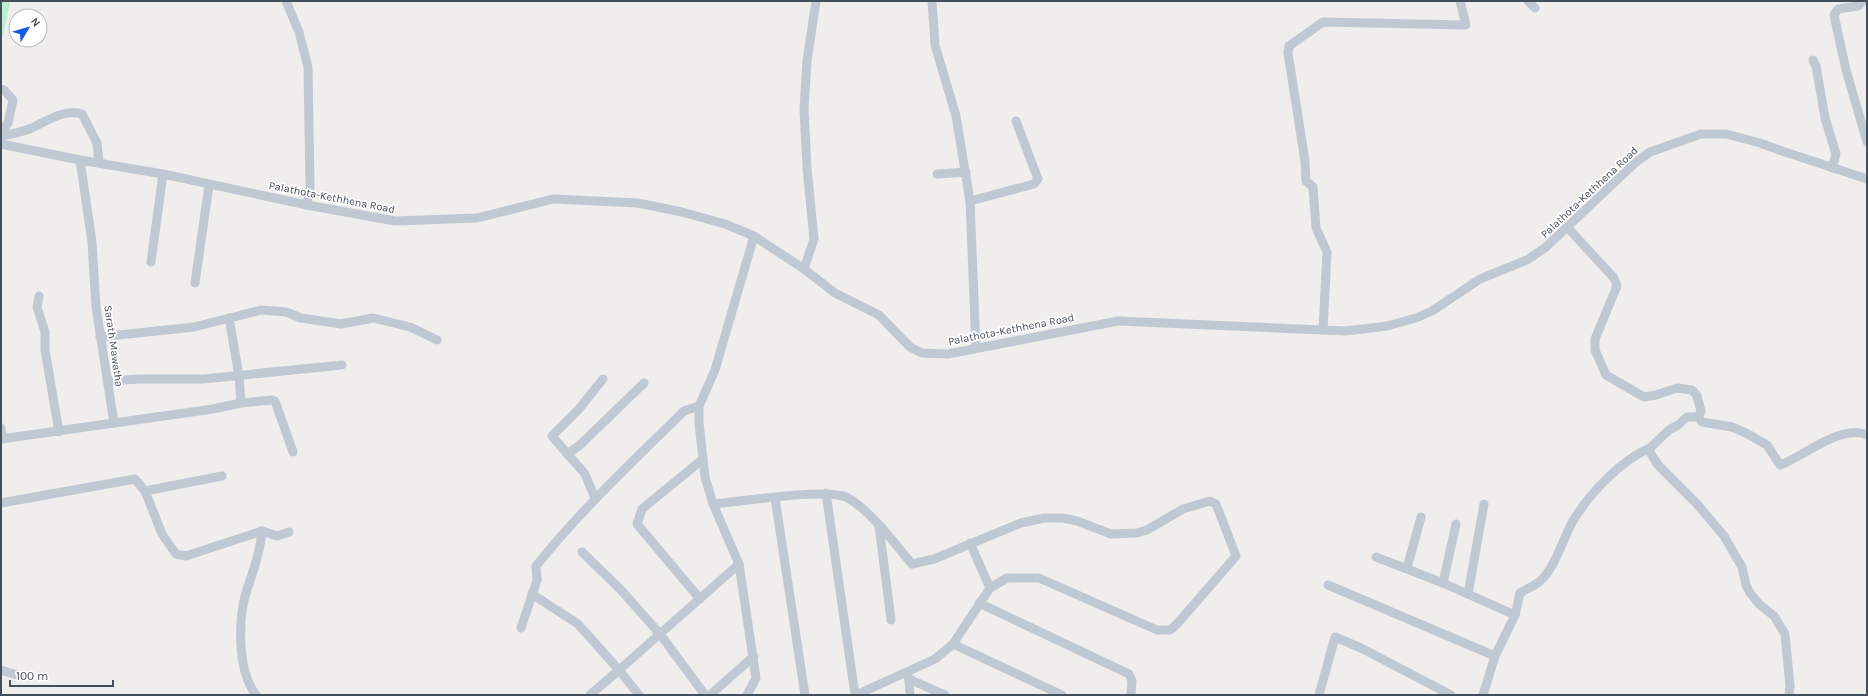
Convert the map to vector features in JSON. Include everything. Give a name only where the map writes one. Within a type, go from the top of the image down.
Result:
[{"type":"street","points":[[286,1],[299,32],[308,67],[310,188],[307,205]]},
{"type":"street","points":[[804,269],[814,239],[804,109],[807,61],[816,1]]},
{"type":"street","points":[[932,1],[935,45],[956,116],[970,201],[976,348]]},
{"type":"street","points":[[1322,330],[1327,252],[1316,228],[1314,187],[1306,181],[1305,161],[1288,54],[1289,46],[1323,22],[1466,25],[1460,1]]},
{"type":"street","points":[[1863,1],[1858,6],[1838,9],[1834,15],[1846,70],[1867,142]]},
{"type":"street","points":[[1813,60],[1816,66],[1826,118],[1836,154],[1832,168]]},
{"type":"street","points":[[1,89],[4,90],[13,100],[8,123],[1,135]]},
{"type":"street","points":[[1,135],[17,133],[57,116],[72,112],[82,114],[97,143],[99,163]]},
{"type":"street","points":[[970,201],[1034,184],[1038,179],[1016,121]]},
{"type":"street","name":"Palathota-Kethhena Road","points":[[1,144],[80,160],[162,174],[307,205],[395,221],[477,218],[553,199],[638,203],[682,212],[725,224],[754,236],[804,269],[835,293],[879,315],[910,347],[922,353],[948,354],[1118,321],[1346,331],[1372,329],[1416,318],[1432,310],[1480,279],[1527,260],[1546,247],[1636,162],[1650,152],[1701,134],[1726,134],[1753,141],[1867,179]]},
{"type":"street","name":"Sarath Mawatha","points":[[80,160],[92,242],[96,307],[114,423]]},
{"type":"street","points":[[936,174],[966,172]]},
{"type":"street","points":[[151,262],[162,174]]},
{"type":"street","points":[[195,284],[209,185]]},
{"type":"street","points":[[1567,227],[1614,278],[1617,286],[1596,339],[1595,350],[1606,375],[1644,397],[1656,395],[1677,388],[1692,390],[1697,396],[1701,412],[1698,417]]},
{"type":"street","points":[[747,695],[756,678],[754,656],[738,564],[713,504],[705,477],[699,423],[699,406],[715,370],[754,236]]},
{"type":"street","points":[[39,296],[36,307],[45,332],[45,350],[59,432]]},
{"type":"street","points":[[100,337],[194,327],[261,310],[286,312],[301,318],[341,324],[373,318],[410,327],[437,340]]},
{"type":"street","points":[[229,318],[239,376],[241,403]]},
{"type":"street","points":[[107,382],[140,379],[203,379],[342,365]]},
{"type":"street","points":[[595,498],[585,474],[552,436],[579,409],[603,379]]},
{"type":"street","points":[[567,454],[580,445],[644,383]]},
{"type":"street","points":[[1,428],[2,439],[213,409],[241,403],[272,400],[275,402],[293,452]]},
{"type":"street","points":[[520,628],[537,580],[536,566],[567,528],[595,498],[684,411],[699,406]]},
{"type":"street","points":[[1484,695],[1495,656],[1515,615],[1520,593],[1540,582],[1549,570],[1573,521],[1583,506],[1618,468],[1638,453],[1650,448],[1669,430],[1678,425],[1687,417],[1698,417]]},
{"type":"street","points":[[1698,417],[1702,422],[1732,427],[1767,445],[1780,464],[1828,440],[1844,434],[1862,432],[1867,435]]},
{"type":"street","points":[[1650,448],[1651,454],[1658,465],[1698,504],[1724,536],[1742,567],[1746,585],[1750,593],[1759,604],[1774,616],[1785,634],[1790,686],[1789,695]]},
{"type":"street","points":[[700,599],[637,524],[642,509],[703,459]]},
{"type":"street","points":[[145,491],[222,476]]},
{"type":"street","points":[[1,503],[135,479],[145,491],[162,534],[176,554],[186,556],[262,531],[277,536],[289,532]]},
{"type":"street","points":[[713,504],[826,493],[846,497],[860,507],[879,526],[912,564],[934,559],[1021,523],[1044,518],[1063,518],[1077,521],[1110,534],[1137,533],[1147,530],[1183,509],[1210,501],[1216,504],[1236,556],[1178,624],[1170,630],[1157,630],[1039,578],[1007,578],[990,588],[953,644],[935,659],[908,676],[856,695],[826,493]]},
{"type":"street","points":[[775,498],[805,695]]},
{"type":"street","points":[[1468,594],[1484,504]]},
{"type":"street","points":[[1407,568],[1421,517]]},
{"type":"street","points":[[1443,583],[1456,524]]},
{"type":"street","points":[[879,526],[891,620]]},
{"type":"street","points":[[256,695],[250,687],[241,656],[241,626],[245,598],[261,549],[262,531]]},
{"type":"street","points":[[970,543],[990,588]]},
{"type":"street","points":[[582,552],[621,590],[660,634],[705,695]]},
{"type":"street","points":[[1376,557],[1443,583],[1515,615]]},
{"type":"street","points":[[590,695],[738,564]]},
{"type":"street","points":[[1328,584],[1495,656]]},
{"type":"street","points":[[532,594],[578,624],[639,695]]},
{"type":"street","points":[[979,604],[1129,674],[1132,681],[1131,695]]},
{"type":"street","points":[[1319,695],[1335,637],[1361,648],[1451,695]]},
{"type":"street","points":[[953,644],[1062,695]]},
{"type":"street","points":[[710,695],[754,656]]},
{"type":"street","points":[[1,670],[20,676]]},
{"type":"street","points":[[908,676],[910,695]]},
{"type":"street","points":[[908,676],[945,695]]},
{"type":"green space","points":[[1,1],[10,1],[3,36],[1,34]]}]
